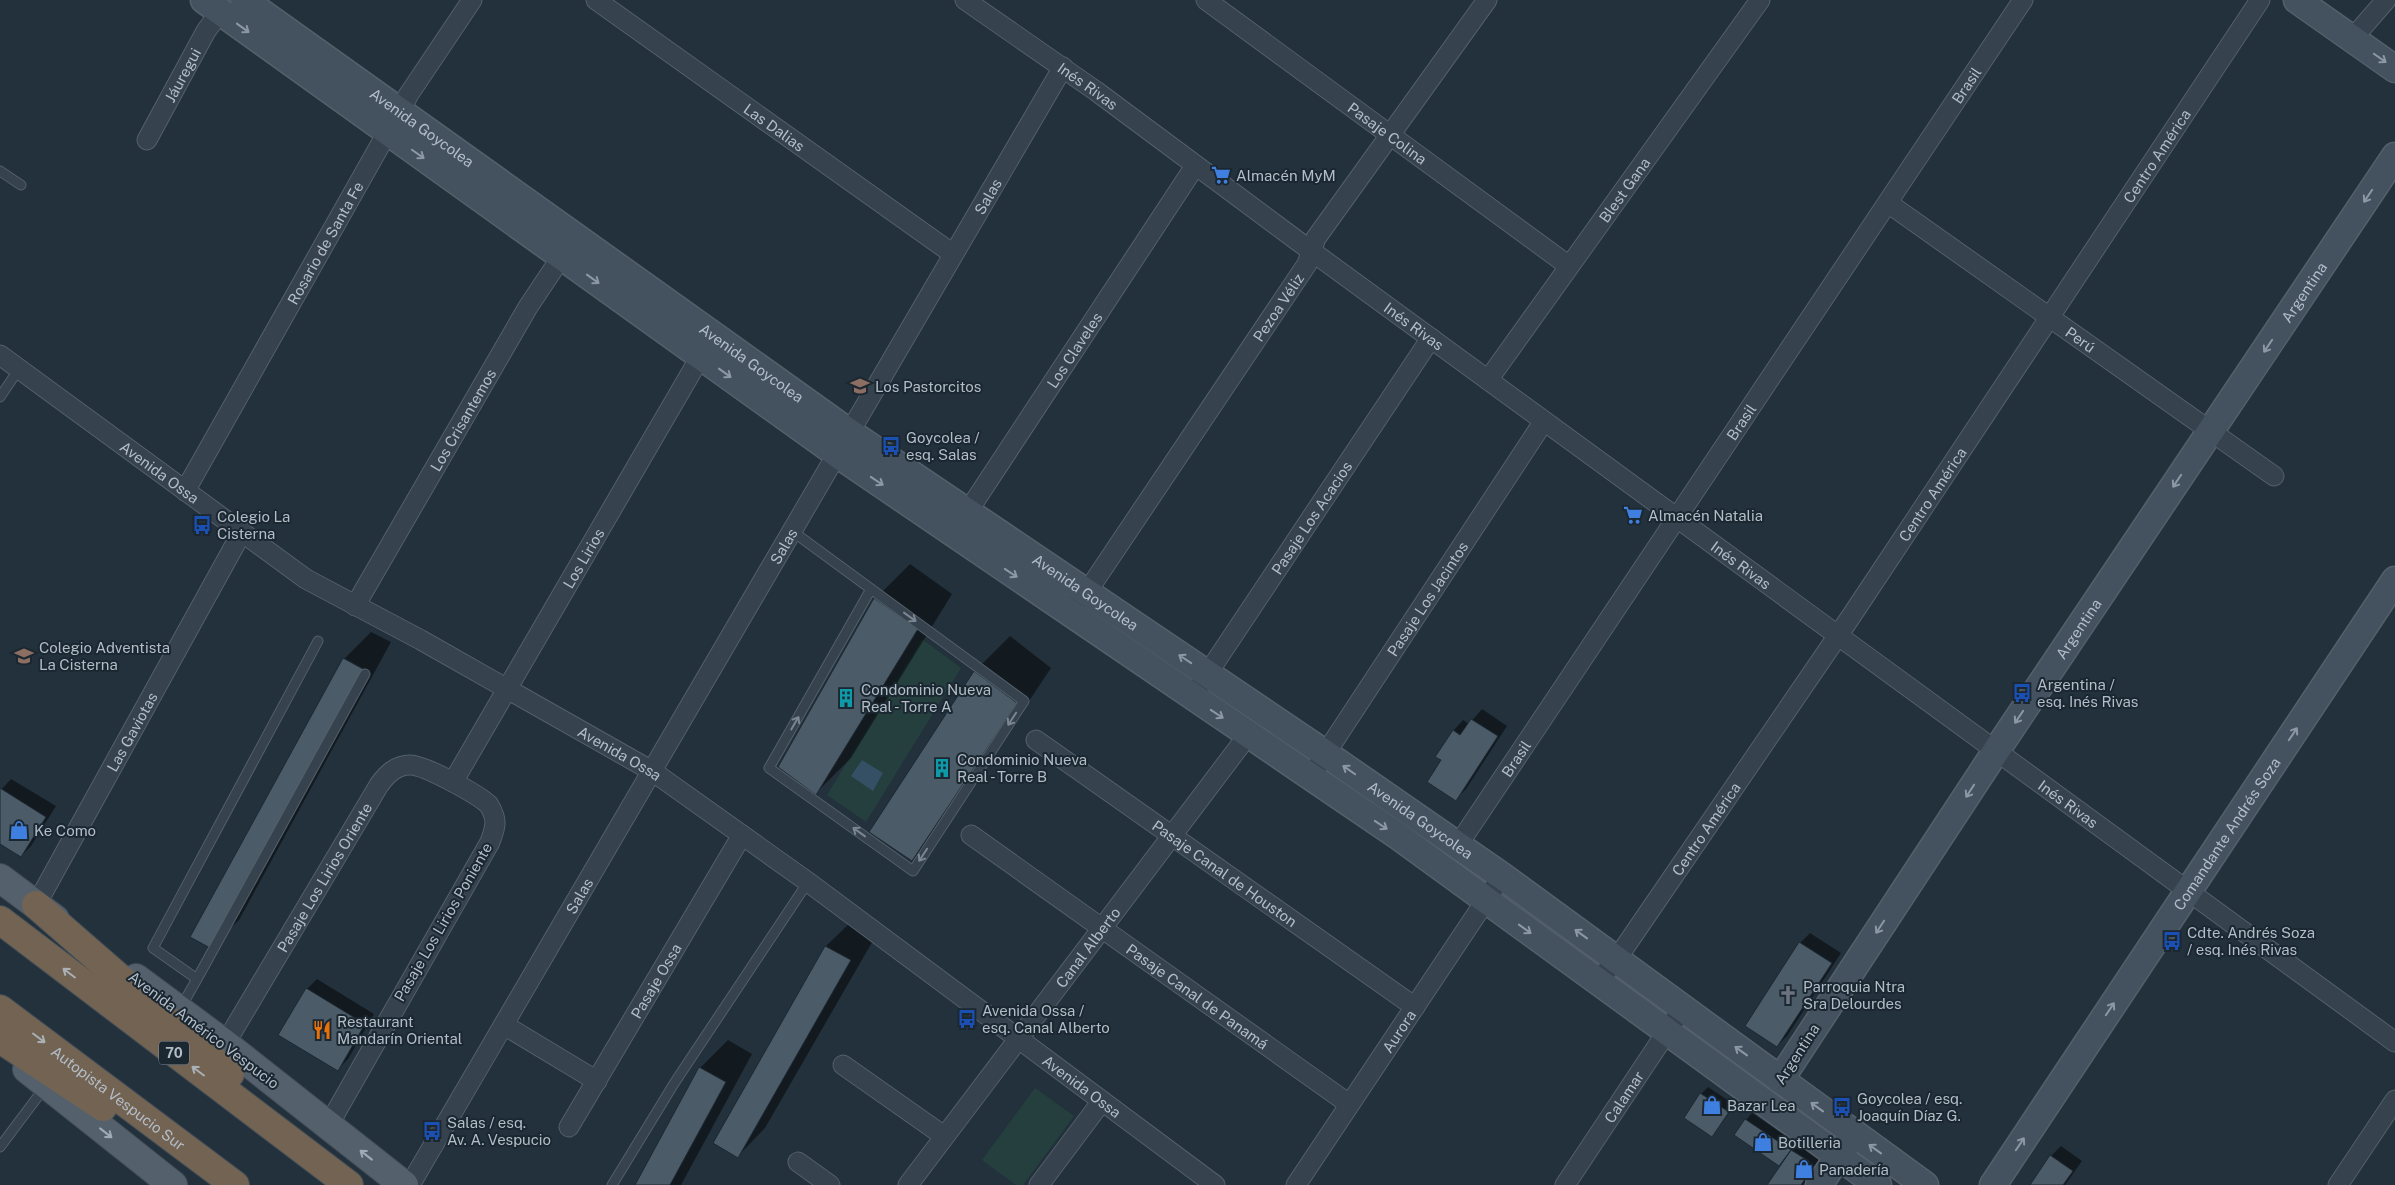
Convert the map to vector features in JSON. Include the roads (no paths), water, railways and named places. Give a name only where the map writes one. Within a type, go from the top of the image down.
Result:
[{"type":"highway","points":[[36,905],[357,1185]]},
{"type":"highway","name":"70","points":[[0,920],[348,1185]]},
{"type":"highway","name":"Autopista Vespucio Sur","points":[[0,1009],[235,1185]]},
{"type":"highway","points":[[0,1039],[219,1185]]},
{"type":"main road","name":"Avenida Américo Vespucio","points":[[0,878],[225,1044],[404,1185]]},
{"type":"main road","points":[[0,1047],[173,1185]]},
{"type":"street","name":"Avenida Goycolea","points":[[244,0],[394,121]]},
{"type":"street","name":"Rosario de Santa Fe","points":[[185,491],[394,121],[472,0]]},
{"type":"street","name":"Las Dalias","points":[[596,0],[953,254]]},
{"type":"street","name":"Inés Rivas","points":[[965,0],[1063,67],[1311,251],[2395,1042]]},
{"type":"street","name":"Pasaje Colina","points":[[1206,0],[1569,266]]},
{"type":"street","name":"Pezoa Véliz","points":[[1065,610],[1087,592],[1307,264],[1316,238],[1487,0]]},
{"type":"street","name":"Blest Gana","points":[[1488,380],[1760,0]]},
{"type":"street","name":"Brasil","points":[[1458,845],[2023,0]]},
{"type":"street","name":"Centro América","points":[[1597,982],[1616,960],[1838,635],[2260,0]]},
{"type":"street","points":[[2296,0],[2395,69]]},
{"type":"street","points":[[2352,39],[2386,0]]},
{"type":"street","name":"Avenida Goycolea","points":[[212,6],[394,121],[706,345],[837,454],[1398,836],[1878,1185]]},
{"type":"street","name":"Jáuregui","points":[[148,140],[206,31],[212,6]]},
{"type":"street","name":"Salas","points":[[410,1185],[1063,67]]},
{"type":"street","name":"Argentina","points":[[1765,1103],[1996,750],[2395,156]]},
{"type":"street","name":"Los Claveles","points":[[953,534],[1195,166]]},
{"type":"street","name":"Perú","points":[[1888,203],[2274,476]]},
{"type":"street","name":"Los Crisantemos","points":[[355,606],[528,307],[569,246]]},
{"type":"street","name":"Pasaje Los Acacios","points":[[1192,697],[1431,338]]},
{"type":"street","name":"Avenida Goycolea","points":[[706,345],[849,432],[1326,754],[1502,876],[1925,1185]]},
{"type":"street","name":"Los Lirios","points":[[453,782],[706,345]]},
{"type":"street","name":"Avenida Ossa","points":[[0,356],[306,579],[507,688],[652,771],[808,882],[1019,1037],[1215,1185]]},
{"type":"street","name":"Pasaje Los Jacintos","points":[[1310,777],[1544,421]]},
{"type":"street","name":"Las Gaviotas","points":[[36,905],[242,532]]},
{"type":"street","name":"Comandante Andrés Soza","points":[[1993,1185],[2395,580]]},
{"type":"street","name":"Canal Alberto","points":[[908,1185],[1248,735]]},
{"type":"street","name":"Pasaje Canal de Houston","points":[[1036,740],[1414,1006]]},
{"type":"street","name":"Pasaje Los Lirios Oriente","points":[[225,1044],[379,785],[388,773],[399,766],[411,765],[424,768],[453,782]]},
{"type":"street","name":"Pasaje Los Lirios Poniente","points":[[328,1126],[493,833],[495,824],[489,805],[453,782]]},
{"type":"street","name":"Pasaje Ossa","points":[[570,1127],[742,835]]},
{"type":"street","name":"Pasaje Canal de Panamá","points":[[971,835],[1349,1104]]},
{"type":"street","name":"Aurora","points":[[1296,1185],[1502,876]]},
{"type":"street","name":"Calamar","points":[[1565,1185],[1682,1009]]},
{"type":"street","points":[[504,1025],[597,1081]]},
{"type":"street","points":[[843,1064],[944,1136]]},
{"type":"street","points":[[1039,1185],[1102,1100]]},
{"type":"street","points":[[2338,1185],[2395,1100]]},
{"type":"street","points":[[1819,1185],[1854,1133]]},
{"type":"street","points":[[798,1162],[830,1185]]},
{"type":"lane","points":[[0,172],[21,185]]},
{"type":"lane","points":[[0,397],[19,369]]},
{"type":"lane","points":[[792,531],[871,588],[1024,701],[913,871],[769,768],[871,588]]},
{"type":"lane","points":[[196,978],[153,948],[318,641]]},
{"type":"lane","points":[[179,1010],[365,674]]},
{"type":"lane","points":[[612,1185],[675,1082],[808,882]]},
{"type":"lane","points":[[0,1147],[46,1084]]},
{"type":"water","points":[[862,760],[883,773],[873,791],[851,776]]},
{"type":"place","name":"Almacén MyM","points":[[1221,175]]},
{"type":"place","name":"Los Pastorcitos","points":[[860,386]]},
{"type":"place","name":"Goycolea / esq. Salas","points":[[891,446]]},
{"type":"place","name":"Almacén Natalia","points":[[1633,515]]},
{"type":"place","name":"Colegio La Cisterna","points":[[202,525]]},
{"type":"place","name":"Colegio Adventista La Cisterna","points":[[24,656]]},
{"type":"place","name":"Argentina / esq. Inés Rivas","points":[[2022,693]]},
{"type":"place","name":"Condominio Nueva Real - Torre A","points":[[846,698]]},
{"type":"place","name":"Condominio Nueva Real - Torre B","points":[[942,768]]},
{"type":"place","name":"Ke Como","points":[[19,830]]},
{"type":"place","name":"Cdte. Andrés Soza / esq. Inés Rivas","points":[[2172,941]]},
{"type":"place","name":"Parroquia Ntra Sra Delourdes","points":[[1788,995]]},
{"type":"place","name":"Avenida Ossa / esq. Canal Alberto","points":[[967,1019]]},
{"type":"place","name":"Restaurant Mandarín Oriental","points":[[322,1030]]},
{"type":"place","name":"Bazar Lea","points":[[1712,1105]]},
{"type":"place","name":"Goycolea / esq. Joaquín Díaz G.","points":[[1842,1107]]},
{"type":"place","name":"Salas / esq. Av. A. Vespucio","points":[[432,1131]]},
{"type":"place","name":"Botilleria","points":[[1763,1142]]},
{"type":"place","name":"Panadería","points":[[1804,1169]]}]
